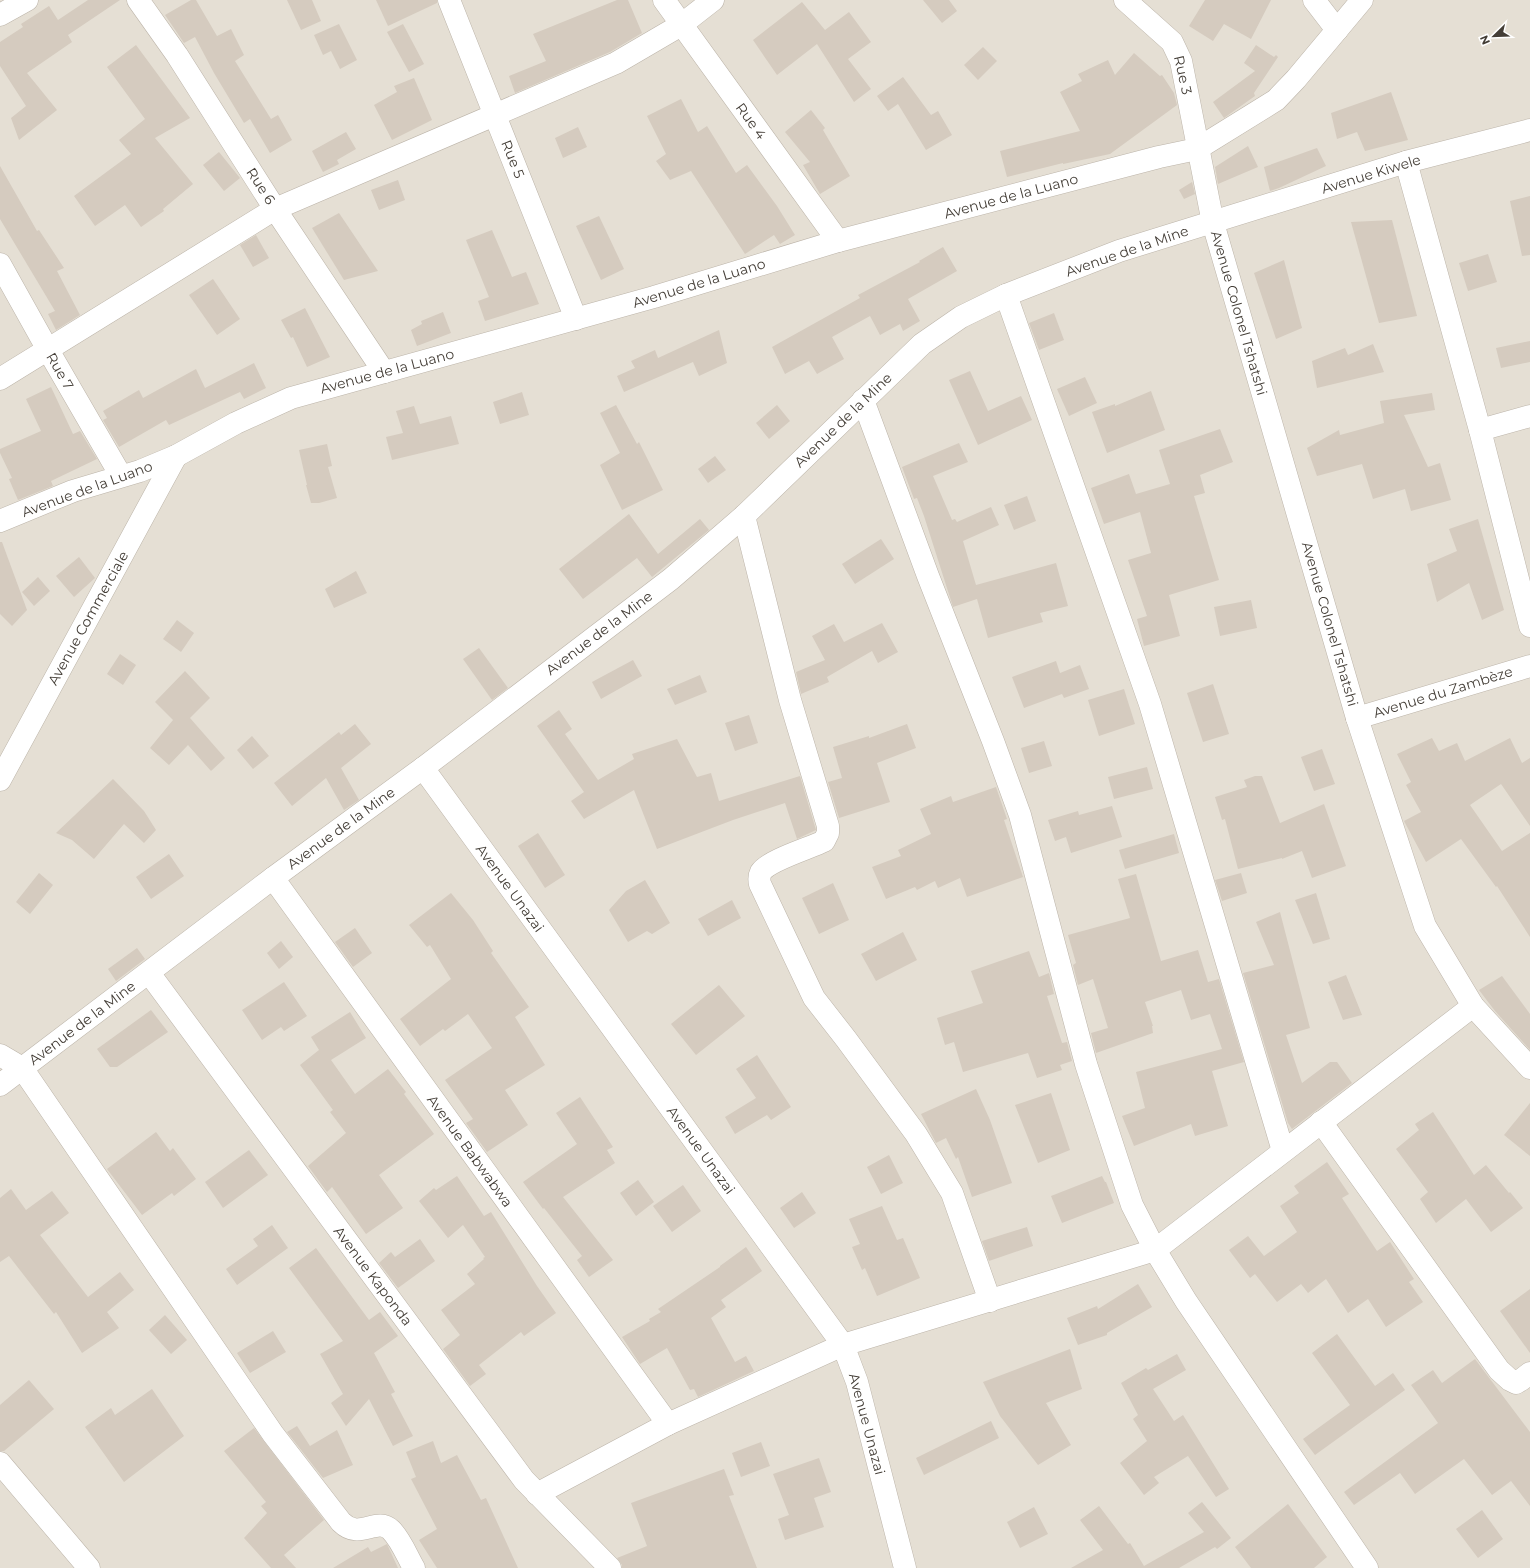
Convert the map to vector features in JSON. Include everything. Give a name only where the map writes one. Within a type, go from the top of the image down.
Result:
[{"type":"street","points":[[0,15],[27,0]]},
{"type":"street","name":"Rue 6","points":[[138,0],[177,55],[276,209],[384,372]]},
{"type":"street","name":"Rue 5","points":[[449,0],[576,319]]},
{"type":"street","name":"Rue 4","points":[[664,0],[838,241]]},
{"type":"street","points":[[0,379],[276,209],[616,63],[681,24],[713,0]]},
{"type":"street","name":"Rue 3","points":[[1125,0],[1166,36],[1176,47],[1181,61],[1197,149]]},
{"type":"street","points":[[1314,0],[1337,30]]},
{"type":"street","name":"Avenue de la Luano","points":[[0,521],[73,491],[121,476],[176,456],[236,423],[285,401],[335,385],[576,319],[838,241],[1159,157],[1197,149],[1276,100],[1296,79],[1362,0]]},
{"type":"street","name":"Avenue Kiwele","points":[[1213,223],[1406,162],[1530,130]]},
{"type":"street","name":"Avenue Colonel Tshatshi","points":[[1197,149],[1213,223],[1357,718],[1425,926],[1473,1006],[1530,1068]]},
{"type":"street","points":[[1406,162],[1480,430],[1530,626]]},
{"type":"street","name":"Avenue de la Mine","points":[[0,1085],[273,878],[423,768],[671,579],[744,516],[922,344],[961,317],[1006,295],[1119,251],[1213,223]]},
{"type":"street","name":"Rue 7","points":[[0,264],[121,476]]},
{"type":"street","points":[[1006,295],[1150,704],[1283,1151]]},
{"type":"street","points":[[863,400],[928,576],[993,741],[1020,815],[1086,1064],[1132,1205],[1155,1250],[1186,1301],[1368,1568]]},
{"type":"street","points":[[1480,430],[1530,416]]},
{"type":"street","name":"Avenue Commerciale","points":[[0,780],[176,456]]},
{"type":"street","points":[[744,516],[790,700],[828,826],[828,833],[824,841],[772,863],[764,868],[760,876],[760,884],[814,998],[916,1134],[952,1193],[990,1301]]},
{"type":"street","name":"Avenue du Zambèze","points":[[1357,718],[1530,666]]},
{"type":"street","name":"Avenue Unazai","points":[[423,768],[843,1345],[857,1382],[904,1568]]},
{"type":"street","name":"Avenue Babwabwa","points":[[273,878],[668,1424]]},
{"type":"street","name":"Avenue Kaponda","points":[[149,973],[519,1474],[610,1568]]},
{"type":"street","points":[[537,1494],[668,1424],[843,1345],[1155,1250],[1473,1006]]},
{"type":"street","points":[[0,1055],[22,1068],[273,1434],[336,1515],[345,1526],[353,1530],[375,1526],[383,1526],[390,1529],[398,1539],[414,1568]]},
{"type":"street","points":[[1321,1122],[1499,1370],[1510,1380],[1516,1383],[1530,1373]]},
{"type":"street","points":[[0,1463],[90,1568]]},
{"type":"shaded area","points":[[0,0],[1530,0],[1530,1568],[0,1568]]},
{"type":"building","points":[[88,0],[120,0],[68,35],[72,42],[27,73],[57,110],[19,140],[11,118],[26,106],[0,66],[0,42],[23,27],[21,24],[49,6],[58,20]]},
{"type":"building","points":[[191,0],[196,0],[217,36],[231,29],[244,55],[235,61],[271,119],[278,115],[292,140],[270,153],[250,119],[244,123],[214,73],[195,37],[184,43],[165,15]]},
{"type":"building","points":[[287,0],[312,0],[321,21],[301,30]]},
{"type":"building","points":[[376,0],[437,0],[437,3],[388,26]]},
{"type":"building","points":[[617,0],[628,0],[642,33],[610,52],[515,93],[509,76],[546,61],[533,34]]},
{"type":"building","points":[[923,0],[949,0],[957,11],[942,23]]},
{"type":"building","points":[[1205,0],[1271,0],[1251,39],[1224,24],[1213,41],[1189,26]]},
{"type":"building","points":[[802,2],[825,30],[849,12],[871,42],[848,59],[871,89],[854,102],[817,44],[777,75],[753,40]]},
{"type":"building","points":[[339,24],[357,60],[340,69],[331,51],[323,55],[314,35]]},
{"type":"building","points":[[403,24],[424,64],[409,72],[387,32]]},
{"type":"building","points":[[136,45],[190,118],[155,138],[193,184],[163,209],[164,211],[141,227],[125,205],[95,226],[74,196],[131,154],[119,140],[145,119],[107,67]]},
{"type":"building","points":[[1256,45],[1274,57],[1276,55],[1278,57],[1254,93],[1255,96],[1224,118],[1213,102],[1255,71],[1244,63]]},
{"type":"building","points":[[983,47],[997,61],[978,80],[964,65]]},
{"type":"building","points":[[1134,53],[1160,76],[1162,75],[1174,93],[1177,105],[1110,154],[1063,163],[1007,177],[1000,151],[1080,131],[1060,92],[1082,81],[1078,74],[1108,60],[1115,75]]},
{"type":"building","points":[[903,77],[931,115],[938,111],[952,135],[926,150],[898,104],[888,111],[877,96]]},
{"type":"building","points":[[414,78],[432,120],[392,140],[374,105],[397,92],[394,86]]},
{"type":"building","points":[[1391,92],[1408,140],[1365,151],[1357,132],[1337,139],[1331,113]]},
{"type":"building","points":[[681,99],[698,132],[707,126],[736,173],[747,165],[777,206],[795,235],[780,244],[774,235],[745,254],[691,171],[670,180],[656,161],[666,154],[647,116]]},
{"type":"building","points":[[811,110],[825,128],[823,130],[850,176],[820,194],[803,165],[810,162],[785,132]]},
{"type":"building","points":[[578,127],[587,147],[563,158],[555,138]]},
{"type":"building","points":[[346,132],[356,149],[337,160],[339,164],[323,172],[312,151]]},
{"type":"building","points":[[1248,146],[1258,167],[1218,184],[1215,167]]},
{"type":"building","points":[[1317,148],[1326,166],[1270,191],[1264,167]]},
{"type":"building","points":[[219,152],[240,178],[224,191],[203,165]]},
{"type":"building","points":[[0,166],[37,231],[39,230],[64,268],[57,271],[80,315],[56,330],[48,314],[55,311],[0,219]]},
{"type":"building","points":[[398,180],[405,200],[379,210],[371,190]]},
{"type":"building","points":[[1192,182],[1195,194],[1184,199],[1179,190]]},
{"type":"building","points":[[1530,196],[1530,255],[1522,256],[1510,201]]},
{"type":"building","points":[[339,213],[378,271],[344,280],[312,228]]},
{"type":"building","points":[[599,216],[624,269],[601,280],[576,226]]},
{"type":"building","points":[[1392,220],[1417,316],[1379,323],[1351,222]]},
{"type":"building","points":[[492,230],[512,277],[526,272],[539,304],[485,321],[478,301],[489,297],[466,240]]},
{"type":"building","points":[[256,235],[269,258],[253,267],[240,245]]},
{"type":"building","points":[[943,247],[957,271],[908,299],[920,321],[903,331],[900,324],[880,335],[870,316],[832,337],[844,359],[817,374],[809,361],[785,374],[772,347],[860,298],[858,295],[920,262],[919,261]]},
{"type":"building","points":[[1488,254],[1497,282],[1468,291],[1459,263]]},
{"type":"building","points":[[1284,260],[1302,328],[1276,339],[1254,273]]},
{"type":"building","points":[[213,279],[240,319],[217,335],[189,295]]},
{"type":"building","points":[[305,308],[330,357],[307,367],[293,337],[291,338],[281,320]]},
{"type":"building","points":[[443,312],[451,333],[417,346],[411,330],[422,324],[421,321]]},
{"type":"building","points":[[1054,313],[1064,340],[1039,350],[1029,323]]},
{"type":"building","points":[[719,330],[727,363],[699,376],[693,362],[624,392],[617,376],[635,368],[631,361],[655,350],[658,358]]},
{"type":"building","points":[[1530,341],[1530,362],[1501,368],[1496,348]]},
{"type":"building","points":[[1373,344],[1384,372],[1317,388],[1312,361],[1345,348],[1348,355]]},
{"type":"building","points":[[254,363],[266,388],[244,399],[240,392],[169,425],[166,420],[119,447],[103,420],[107,418],[103,411],[139,390],[143,398],[196,369],[205,388]]},
{"type":"building","points":[[970,371],[988,411],[1021,396],[1032,420],[978,445],[949,380]]},
{"type":"building","points":[[1085,377],[1097,403],[1069,416],[1057,389]]},
{"type":"building","points":[[51,387],[73,434],[80,431],[97,459],[51,481],[53,486],[18,500],[9,479],[12,478],[0,453],[0,449],[41,431],[26,399]]},
{"type":"building","points":[[1151,391],[1165,430],[1107,453],[1092,412],[1115,404],[1115,406]]},
{"type":"building","points":[[522,392],[529,415],[500,424],[493,402]]},
{"type":"building","points":[[1432,393],[1435,410],[1404,415],[1428,467],[1440,463],[1451,500],[1411,511],[1405,489],[1373,499],[1362,464],[1317,476],[1307,448],[1339,430],[1340,435],[1384,423],[1380,401]]},
{"type":"building","points":[[616,405],[637,444],[639,442],[663,490],[622,510],[600,465],[620,453],[600,413]]},
{"type":"building","points":[[777,405],[790,421],[769,439],[756,423]]},
{"type":"building","points":[[414,406],[420,424],[451,416],[459,444],[392,460],[386,437],[403,433],[396,411]]},
{"type":"building","points":[[1220,429],[1233,462],[1200,475],[1205,493],[1194,496],[1219,580],[1169,595],[1180,636],[1144,646],[1137,619],[1147,616],[1128,560],[1151,553],[1140,512],[1104,524],[1091,488],[1129,474],[1136,494],[1170,484],[1159,450]]},
{"type":"building","points":[[959,443],[968,462],[933,476],[952,520],[955,519],[957,522],[991,507],[999,525],[963,541],[976,585],[1056,563],[1068,606],[1040,613],[1043,622],[988,638],[977,599],[953,607],[924,516],[917,498],[914,499],[902,467]]},
{"type":"building","points":[[327,444],[332,466],[328,467],[337,498],[319,503],[311,503],[299,450]]},
{"type":"building","points":[[715,456],[726,470],[708,483],[698,469]]},
{"type":"building","points":[[1027,496],[1036,521],[1014,530],[1004,505]]},
{"type":"building","points":[[629,514],[658,554],[700,519],[709,530],[652,577],[637,558],[583,599],[559,569]]},
{"type":"building","points":[[1478,519],[1504,610],[1482,620],[1469,583],[1437,602],[1427,564],[1457,551],[1449,529]]},
{"type":"building","points":[[881,539],[894,559],[855,584],[842,564]]},
{"type":"building","points":[[0,542],[2,542],[27,610],[12,626],[0,614]]},
{"type":"building","points":[[79,557],[95,578],[74,597],[56,576]]},
{"type":"building","points":[[356,571],[367,593],[334,608],[325,589]]},
{"type":"building","points":[[38,577],[50,591],[34,606],[22,592]]},
{"type":"building","points":[[1251,600],[1257,628],[1220,636],[1214,607]]},
{"type":"building","points":[[177,620],[194,633],[181,652],[163,639]]},
{"type":"building","points":[[882,623],[898,652],[878,663],[872,651],[827,677],[829,682],[801,694],[796,672],[825,660],[812,636],[834,624],[844,642]]},
{"type":"building","points":[[479,648],[508,688],[492,700],[463,659]]},
{"type":"building","points":[[120,654],[136,665],[123,685],[107,674]]},
{"type":"building","points":[[633,660],[642,676],[601,699],[592,682]]},
{"type":"building","points":[[1056,661],[1060,673],[1080,665],[1089,689],[1064,698],[1062,694],[1024,708],[1012,677]]},
{"type":"building","points":[[185,671],[210,698],[190,718],[225,758],[211,771],[188,745],[169,765],[150,748],[173,720],[155,702]]},
{"type":"building","points":[[700,675],[707,692],[675,705],[667,689]]},
{"type":"building","points":[[1213,684],[1229,734],[1203,742],[1187,693]]},
{"type":"building","points":[[1124,689],[1135,724],[1099,736],[1088,700]]},
{"type":"building","points":[[559,710],[572,729],[565,734],[598,780],[634,759],[632,754],[677,739],[697,777],[711,773],[719,801],[800,776],[816,830],[797,839],[785,803],[733,820],[657,849],[634,790],[584,819],[571,801],[584,792],[537,726]]},
{"type":"building","points":[[749,715],[758,743],[735,751],[725,723]]},
{"type":"building","points":[[355,724],[371,744],[341,768],[359,800],[344,810],[326,778],[292,806],[274,783],[339,732],[341,735]]},
{"type":"building","points":[[907,724],[916,748],[877,763],[890,802],[839,818],[828,782],[842,778],[833,747],[869,736],[869,738]]},
{"type":"building","points":[[252,736],[269,756],[253,769],[237,750]]},
{"type":"building","points":[[1432,738],[1439,751],[1457,743],[1465,761],[1510,738],[1522,763],[1530,758],[1530,826],[1501,784],[1470,805],[1502,851],[1530,833],[1530,937],[1497,886],[1496,887],[1461,839],[1426,862],[1404,821],[1421,812],[1406,785],[1411,782],[1397,754]]},
{"type":"building","points":[[1044,741],[1052,766],[1029,773],[1021,748]]},
{"type":"building","points":[[1322,749],[1335,784],[1314,791],[1301,757]]},
{"type":"building","points":[[1147,767],[1153,789],[1114,799],[1108,777]]},
{"type":"building","points":[[1255,776],[1262,776],[1280,823],[1324,804],[1346,866],[1312,878],[1302,851],[1282,859],[1238,869],[1225,819],[1222,820],[1215,797],[1247,787],[1244,780]]},
{"type":"building","points":[[113,779],[144,811],[156,830],[144,843],[124,824],[94,859],[72,840],[56,833]]},
{"type":"building","points":[[996,787],[1007,819],[1004,820],[1023,877],[967,897],[960,878],[938,888],[935,881],[917,890],[915,887],[886,899],[872,867],[901,856],[898,850],[931,834],[920,809],[951,796],[953,802]]},
{"type":"building","points":[[1112,806],[1122,837],[1071,853],[1066,837],[1055,841],[1048,820],[1078,811],[1079,815]]},
{"type":"building","points":[[538,833],[565,875],[545,888],[518,846]]},
{"type":"building","points":[[1174,834],[1179,853],[1125,869],[1119,850]]},
{"type":"building","points":[[169,854],[184,876],[151,899],[136,877]]},
{"type":"building","points":[[39,873],[53,885],[30,914],[16,902]]},
{"type":"building","points":[[1241,873],[1247,893],[1222,901],[1215,880]]},
{"type":"building","points":[[1136,874],[1161,961],[1198,950],[1208,982],[1219,979],[1244,1062],[1212,1071],[1228,1126],[1195,1136],[1191,1124],[1134,1146],[1122,1116],[1145,1108],[1136,1072],[1222,1049],[1210,1014],[1191,1020],[1181,990],[1145,1002],[1153,1026],[1153,1033],[1096,1053],[1091,1033],[1108,1028],[1093,979],[1078,985],[1073,965],[1076,963],[1068,935],[1130,918],[1118,879]]},
{"type":"building","points":[[645,880],[670,923],[652,934],[647,931],[628,942],[609,910],[626,891]]},
{"type":"building","points":[[833,883],[849,920],[819,934],[802,898]]},
{"type":"building","points":[[451,893],[473,920],[493,951],[491,953],[529,1007],[515,1017],[545,1065],[505,1090],[528,1125],[487,1152],[466,1123],[473,1119],[445,1080],[492,1048],[468,1014],[445,1031],[443,1029],[420,1046],[400,1019],[451,979],[430,945],[427,947],[409,925]]},
{"type":"building","points":[[1316,893],[1330,939],[1313,944],[1295,900]]},
{"type":"building","points":[[732,900],[741,918],[708,936],[698,919]]},
{"type":"building","points":[[1280,912],[1310,1028],[1286,1035],[1302,1083],[1330,1062],[1337,1062],[1352,1083],[1292,1129],[1288,1123],[1243,973],[1274,965],[1256,922]]},
{"type":"building","points":[[355,928],[372,953],[353,967],[335,942]]},
{"type":"building","points":[[903,932],[917,960],[876,981],[861,954]]},
{"type":"building","points":[[281,941],[293,957],[279,969],[267,953]]},
{"type":"building","points":[[137,948],[145,959],[116,981],[108,969]]},
{"type":"building","points":[[1029,951],[1039,977],[1049,973],[1054,994],[1047,996],[1062,1043],[1067,1042],[1072,1061],[1060,1065],[1062,1070],[1037,1078],[1028,1053],[963,1072],[954,1042],[945,1045],[937,1018],[983,1003],[971,971]]},
{"type":"building","points":[[1346,975],[1362,1015],[1343,1020],[1328,982]]},
{"type":"building","points":[[1502,976],[1530,1014],[1530,1050],[1495,1011],[1479,990]]},
{"type":"building","points":[[284,982],[307,1016],[284,1031],[281,1027],[262,1040],[242,1010]]},
{"type":"building","points":[[719,985],[745,1016],[696,1055],[671,1024]]},
{"type":"building","points":[[151,1010],[168,1032],[117,1067],[110,1067],[97,1049]]},
{"type":"building","points":[[350,1012],[366,1038],[331,1060],[355,1094],[388,1069],[406,1092],[404,1094],[434,1134],[379,1175],[403,1208],[366,1234],[332,1187],[327,1192],[308,1166],[346,1133],[330,1112],[333,1110],[300,1065],[319,1050],[311,1037]]},
{"type":"building","points":[[757,1055],[791,1107],[771,1120],[767,1115],[735,1134],[725,1117],[756,1098],[736,1069]]},
{"type":"building","points":[[976,1089],[990,1120],[1012,1183],[972,1197],[958,1157],[956,1159],[946,1138],[936,1143],[921,1114]]},
{"type":"building","points":[[1051,1093],[1070,1150],[1038,1163],[1015,1105]]},
{"type":"building","points":[[580,1097],[613,1147],[607,1150],[615,1163],[563,1197],[613,1260],[589,1277],[577,1260],[582,1256],[523,1182],[577,1144],[556,1113]]},
{"type":"building","points":[[1530,1103],[1530,1156],[1504,1135]]},
{"type":"building","points":[[1433,1112],[1474,1175],[1486,1165],[1523,1208],[1491,1232],[1466,1199],[1436,1223],[1420,1199],[1428,1192],[1396,1149],[1419,1130],[1415,1124]]},
{"type":"building","points":[[156,1132],[170,1151],[173,1148],[196,1179],[174,1196],[172,1193],[142,1215],[107,1169]]},
{"type":"building","points":[[249,1150],[268,1175],[223,1208],[205,1182]]},
{"type":"building","points":[[889,1155],[903,1183],[881,1194],[867,1167]]},
{"type":"building","points":[[1327,1162],[1349,1194],[1342,1198],[1377,1251],[1390,1242],[1414,1279],[1409,1282],[1423,1302],[1386,1327],[1368,1299],[1348,1313],[1326,1279],[1308,1293],[1301,1284],[1277,1302],[1255,1274],[1250,1278],[1229,1250],[1248,1236],[1264,1256],[1297,1232],[1280,1206],[1299,1193],[1294,1186]]},
{"type":"building","points":[[457,1176],[484,1216],[491,1212],[537,1286],[556,1313],[524,1336],[521,1332],[479,1365],[486,1374],[470,1386],[443,1349],[460,1335],[441,1310],[475,1284],[467,1274],[485,1257],[463,1225],[448,1238],[419,1201],[434,1188],[436,1190]]},
{"type":"building","points":[[1102,1176],[1106,1182],[1114,1203],[1062,1223],[1051,1196]]},
{"type":"building","points":[[638,1180],[654,1202],[636,1216],[620,1193]]},
{"type":"building","points":[[683,1185],[701,1211],[672,1232],[653,1206]]},
{"type":"building","points":[[11,1189],[26,1210],[52,1191],[69,1213],[40,1235],[88,1297],[120,1272],[134,1290],[107,1312],[119,1328],[82,1353],[56,1312],[54,1314],[9,1256],[0,1262],[0,1198]]},
{"type":"building","points":[[802,1192],[816,1213],[794,1228],[780,1208]]},
{"type":"building","points":[[882,1206],[897,1240],[903,1238],[920,1278],[877,1296],[865,1268],[862,1270],[852,1247],[860,1244],[849,1219]]},
{"type":"building","points":[[272,1225],[288,1248],[237,1285],[226,1269],[258,1246],[253,1239]]},
{"type":"building","points":[[1027,1227],[1033,1246],[989,1261],[982,1241]]},
{"type":"building","points":[[420,1239],[435,1261],[398,1288],[379,1263],[391,1252],[395,1257]]},
{"type":"building","points":[[746,1247],[762,1271],[721,1300],[726,1307],[711,1318],[735,1362],[746,1356],[754,1371],[698,1397],[694,1389],[690,1390],[667,1348],[640,1364],[622,1337],[650,1321],[649,1319],[661,1312],[658,1309],[720,1267]]},
{"type":"building","points":[[316,1248],[369,1320],[380,1312],[398,1336],[374,1353],[395,1392],[391,1394],[413,1436],[393,1446],[369,1399],[346,1426],[331,1403],[343,1394],[320,1354],[343,1341],[289,1268]]},
{"type":"building","points":[[1138,1284],[1152,1307],[1107,1333],[1107,1335],[1078,1345],[1067,1318],[1097,1306],[1098,1309]]},
{"type":"building","points":[[1530,1289],[1530,1353],[1500,1311]]},
{"type":"building","points":[[165,1315],[187,1340],[171,1354],[149,1330]]},
{"type":"building","points":[[273,1331],[286,1352],[250,1373],[237,1353]]},
{"type":"building","points":[[1337,1334],[1375,1386],[1393,1373],[1405,1390],[1315,1455],[1303,1439],[1350,1405],[1312,1353]]},
{"type":"building","points":[[1070,1349],[1082,1389],[1046,1403],[1071,1445],[1038,1465],[1000,1416],[983,1382]]},
{"type":"building","points":[[1177,1354],[1186,1370],[1153,1389],[1174,1421],[1183,1415],[1229,1489],[1216,1497],[1188,1456],[1154,1477],[1159,1483],[1144,1495],[1120,1463],[1147,1441],[1133,1419],[1138,1415],[1121,1383],[1146,1368],[1148,1370]]},
{"type":"building","points":[[1475,1359],[1530,1432],[1530,1506],[1511,1481],[1492,1495],[1464,1459],[1415,1494],[1400,1473],[1354,1505],[1344,1492],[1438,1423],[1411,1385],[1433,1370],[1442,1383]]},
{"type":"building","points":[[29,1380],[54,1409],[4,1451],[0,1451],[0,1405]]},
{"type":"building","points":[[152,1389],[184,1436],[124,1482],[85,1427],[111,1408],[115,1415]]},
{"type":"building","points":[[991,1421],[999,1438],[924,1475],[916,1458]]},
{"type":"building","points":[[297,1426],[310,1446],[337,1430],[353,1465],[323,1478],[287,1432]]},
{"type":"building","points":[[254,1428],[324,1520],[284,1555],[296,1568],[271,1568],[244,1538],[267,1513],[261,1506],[266,1502],[224,1451]]},
{"type":"building","points":[[433,1441],[441,1463],[457,1455],[481,1500],[486,1498],[518,1568],[437,1568],[419,1540],[437,1529],[411,1479],[416,1477],[406,1452]]},
{"type":"building","points":[[761,1442],[770,1466],[741,1477],[732,1453]]},
{"type":"building","points":[[819,1458],[831,1492],[814,1498],[824,1527],[785,1540],[778,1519],[789,1515],[773,1474]]},
{"type":"building","points":[[724,1469],[734,1495],[729,1496],[757,1568],[622,1568],[622,1565],[617,1558],[647,1546],[631,1503]]},
{"type":"building","points":[[1202,1502],[1231,1538],[1217,1549],[1215,1547],[1179,1568],[1071,1568],[1103,1550],[1080,1520],[1099,1506],[1128,1544],[1130,1543],[1144,1566],[1204,1532],[1188,1513]]},
{"type":"building","points":[[1288,1504],[1327,1557],[1314,1568],[1251,1568],[1235,1547]]},
{"type":"building","points":[[1034,1507],[1048,1534],[1020,1548],[1007,1522]]},
{"type":"building","points":[[1482,1510],[1503,1539],[1478,1558],[1456,1529]]},
{"type":"building","points":[[387,1544],[398,1568],[333,1568],[368,1547],[371,1552]]}]
